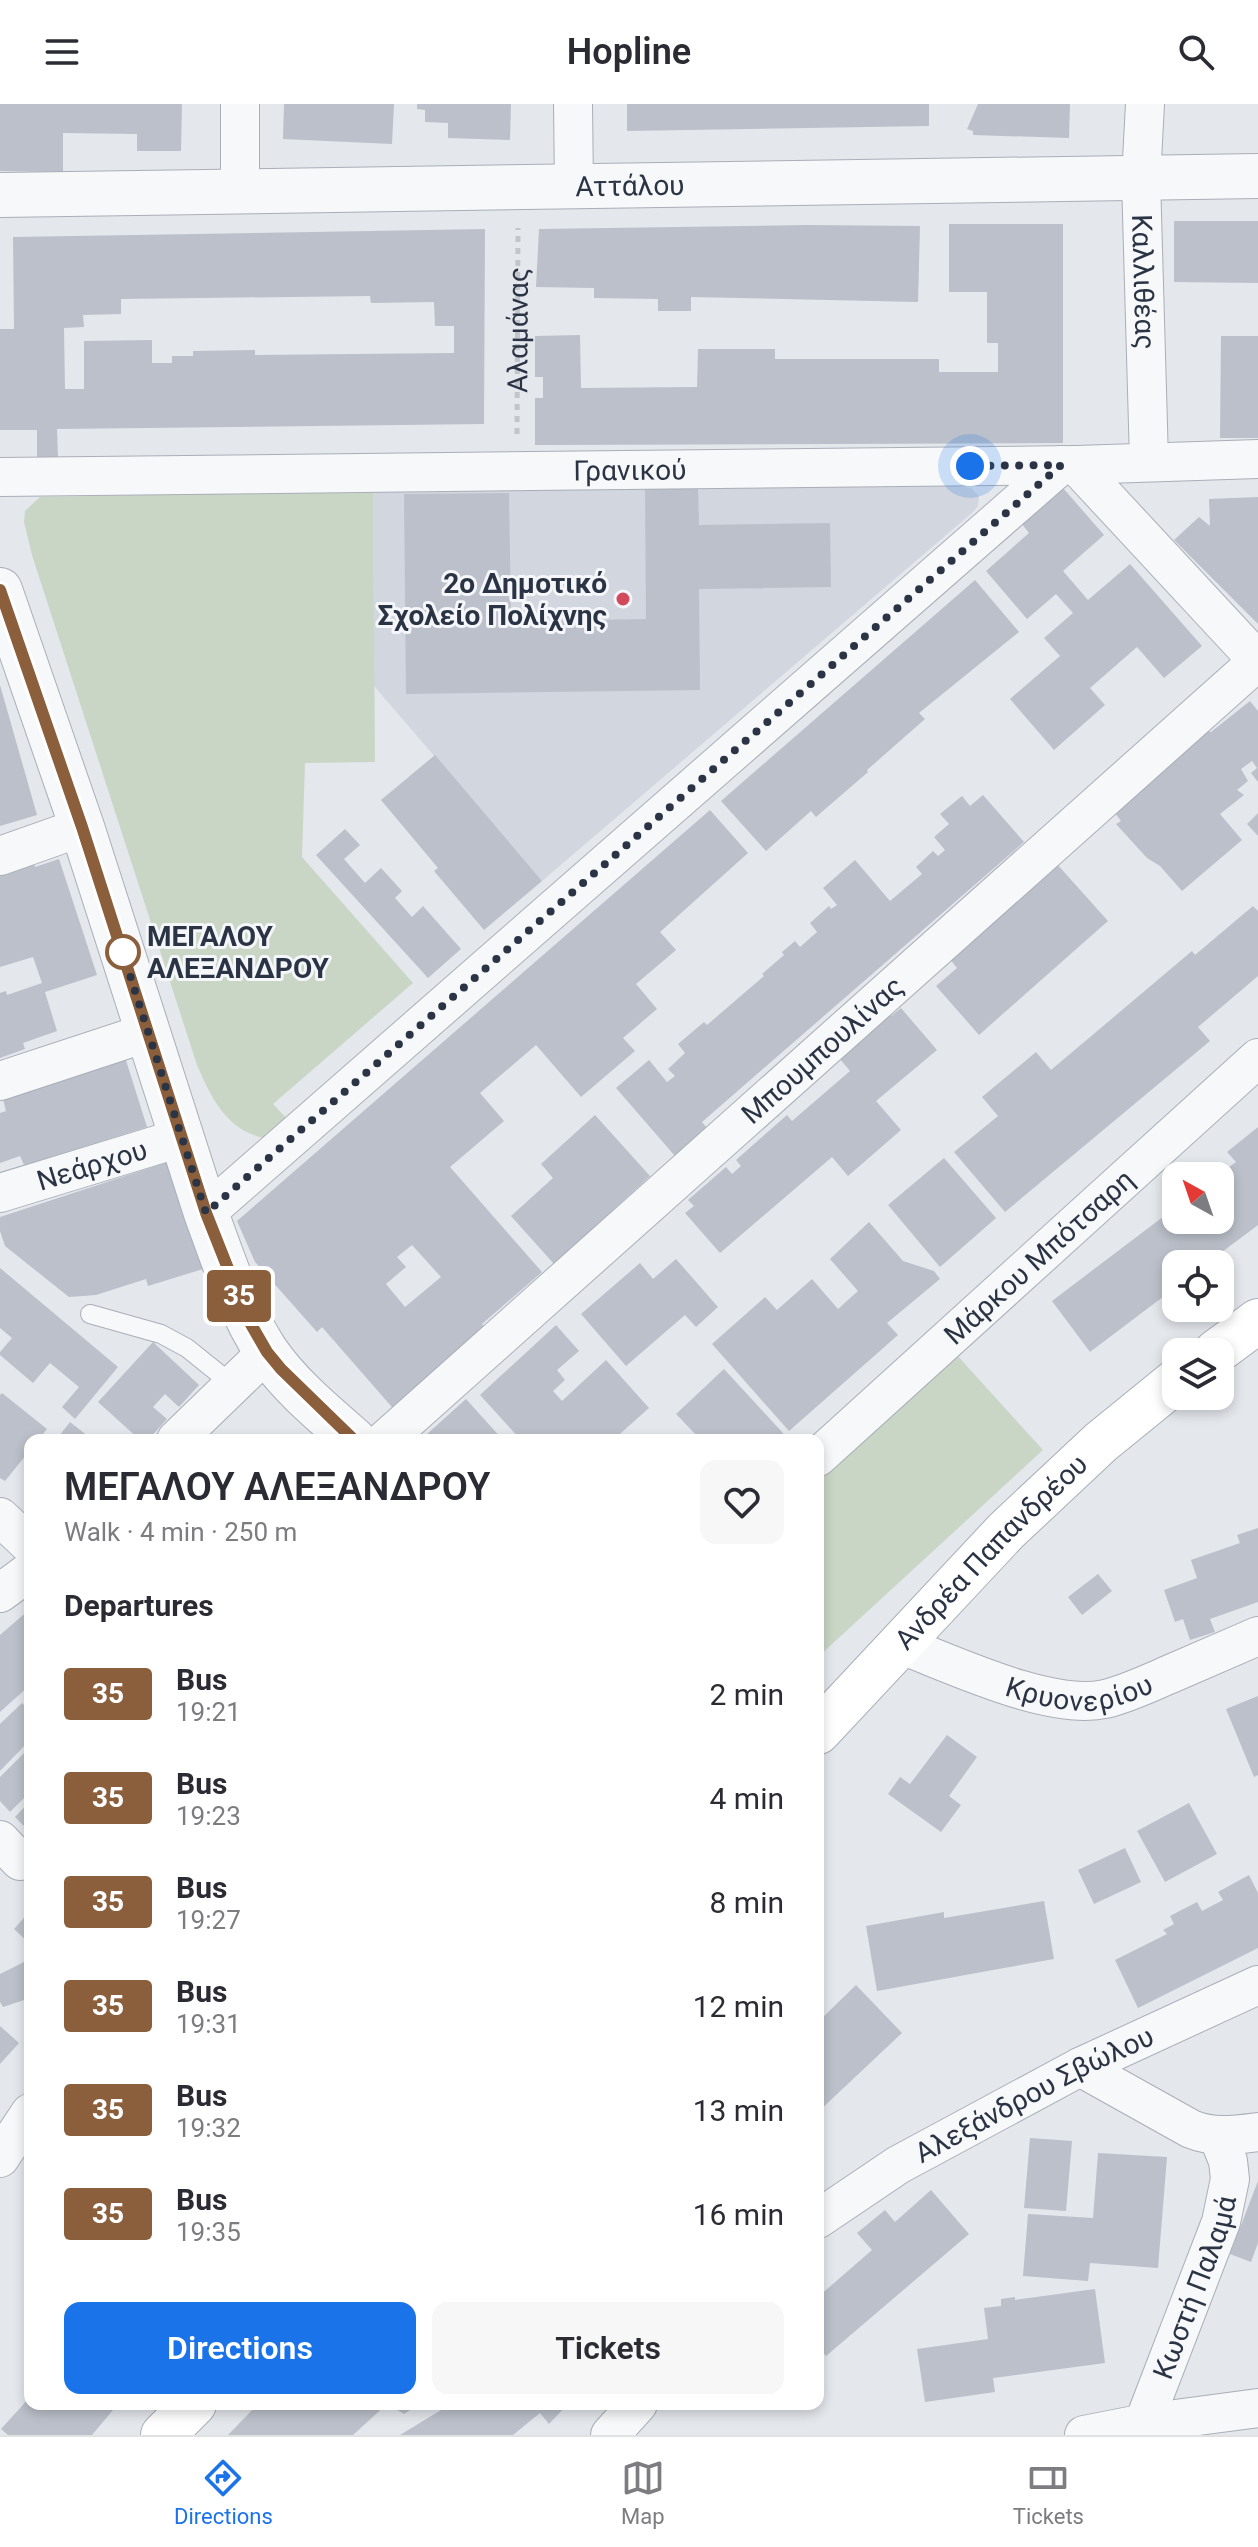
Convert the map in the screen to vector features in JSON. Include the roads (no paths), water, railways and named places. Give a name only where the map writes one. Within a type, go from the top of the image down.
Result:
[{"type":"main road","points":[[1234,1339],[1258,1321]]},
{"type":"main road","name":"Ανδρέα Παπανδρέου","points":[[824,1725],[986,1550],[1047,1490],[1162,1392]]},
{"type":"main road","points":[[163,2435],[188,2410]]},
{"type":"street","points":[[240,104],[240,192]]},
{"type":"street","points":[[573,104],[574,187]]},
{"type":"street","name":"Καλλιθέας","points":[[1145,104],[1141,179],[1149,461]]},
{"type":"street","name":"Αττάλου","points":[[0,195],[1258,176]]},
{"type":"street","name":"Γρανικού","points":[[0,477],[1068,465],[1258,459]]},
{"type":"street","points":[[206,1213],[1068,465],[1258,661]]},
{"type":"street","points":[[0,590],[7,632],[82,827],[206,1213],[248,1319],[267,1352],[297,1386],[348,1434]]},
{"type":"street","name":"Μπουμπουλίνας","points":[[392,1434],[1258,661]]},
{"type":"street","points":[[0,856],[82,827]]},
{"type":"street","points":[[0,1081],[149,1032]]},
{"type":"street","name":"Μάρκου Μπότσαρη","points":[[824,1452],[1258,1058]]},
{"type":"street","name":"Νεάρχου","points":[[0,1193],[183,1137]]},
{"type":"street","points":[[182,1434],[267,1352]]},
{"type":"street","points":[[0,1517],[24,1539]]},
{"type":"street","points":[[0,1593],[24,1575]]},
{"type":"street","name":"Κρυονερίου","points":[[899,1644],[1023,1689],[1062,1699],[1103,1700],[1258,1636]]},
{"type":"street","name":"Αλεξάνδρου Σβώλου","points":[[824,2215],[898,2165],[1080,2067],[1258,1985]]},
{"type":"street","points":[[1080,2067],[1183,2126],[1206,2135],[1258,2132]]},
{"type":"street","points":[[0,2158],[24,2122]]},
{"type":"street","name":"Κωστή Παλαμά","points":[[1142,2429],[1221,2222],[1230,2179],[1228,2161],[1218,2136]]},
{"type":"street","points":[[1084,2435],[1142,2429],[1258,2408]]},
{"type":"street","points":[[610,2435],[633,2410]]},
{"type":"lane","points":[[90,1314],[161,1334],[187,1348],[233,1385]]},
{"type":"place","name":"2ο Δημοτικό Σχολείο Πολίχνης","points":[[623,599]]},
{"type":"place","name":"ΜΕΓΑΛΟΥ ΑΛΕΞΑΝΔΡΟΥ","points":[[123,952]]}]
